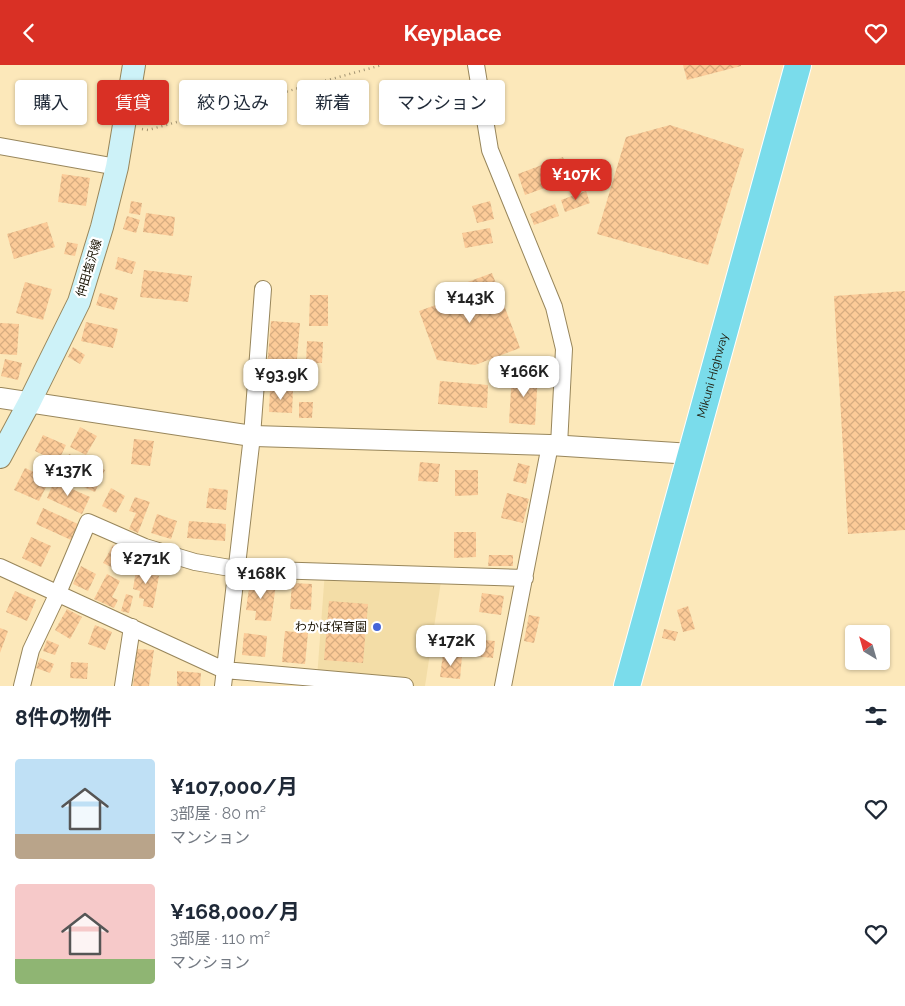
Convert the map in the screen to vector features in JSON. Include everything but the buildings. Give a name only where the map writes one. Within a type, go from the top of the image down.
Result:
[{"type":"highway","name":"Mikuni Highway","points":[[627,686],[798,65]]},
{"type":"main road","name":"仲田塩沢線","points":[[0,457],[79,302],[102,227],[116,167],[134,65]]},
{"type":"street","points":[[476,65],[490,150],[554,307],[564,349],[554,445],[503,686]]},
{"type":"street","points":[[0,146],[116,167]]},
{"type":"street","points":[[224,678],[252,436],[263,289]]},
{"type":"street","points":[[0,398],[252,436],[554,445],[692,454]]},
{"type":"street","points":[[22,686],[31,650],[58,593],[88,521],[145,547],[195,562],[236,569],[525,578]]},
{"type":"street","points":[[0,567],[132,627],[224,678],[405,686]]},
{"type":"street","points":[[123,686],[132,627]]},
{"type":"path","points":[[123,127],[148,130],[382,65]]},
{"type":"shaded area","name":"わかば保育園","points":[[325,571],[442,575],[425,686],[317,678]]},
{"type":"place","name":"わかば保育園","points":[[377,627]]}]
